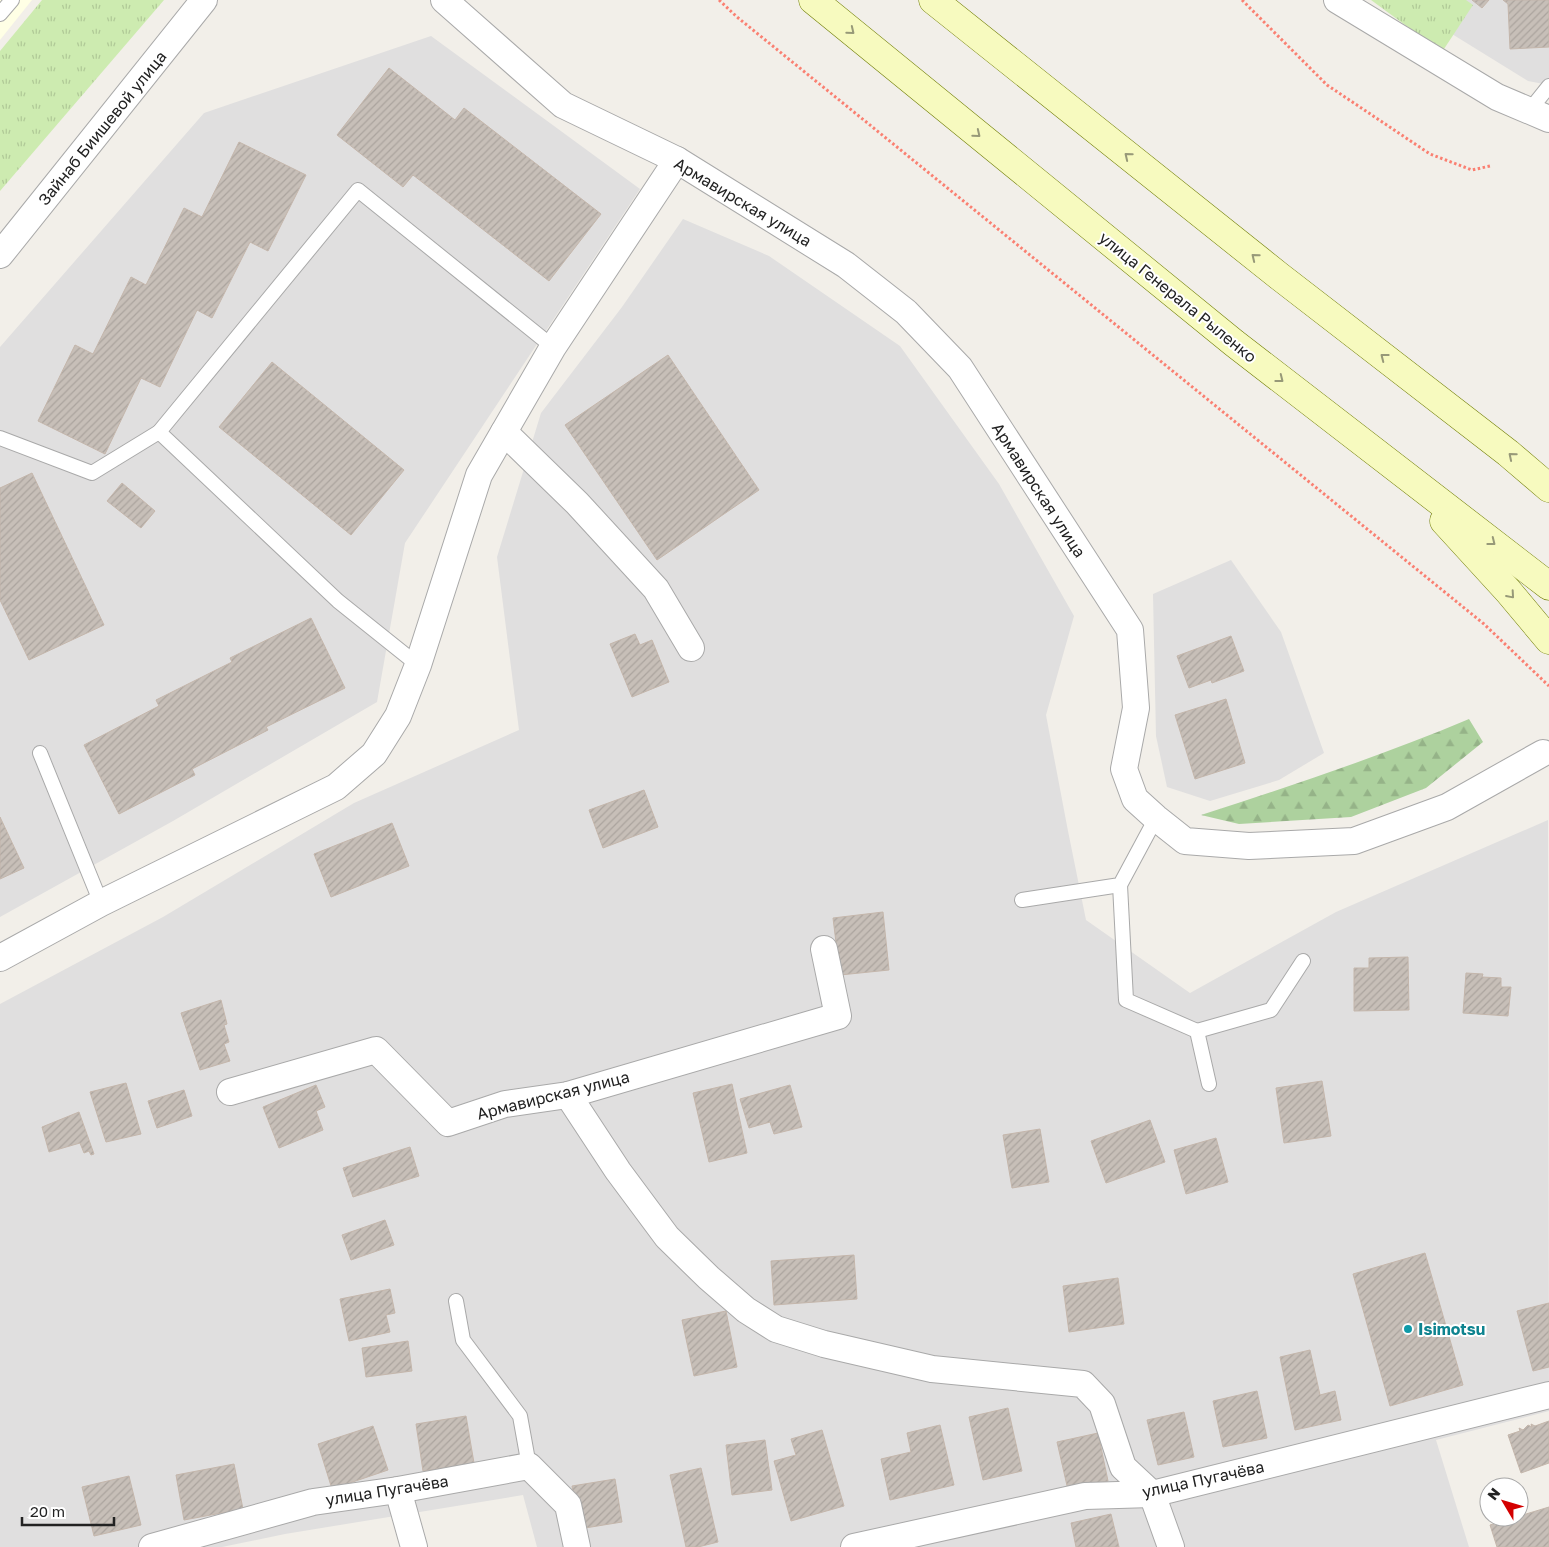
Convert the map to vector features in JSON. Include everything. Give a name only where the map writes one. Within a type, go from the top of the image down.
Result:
[{"type":"main road","name":"улица Генерала Рыленко","points":[[813,0],[1234,343],[1549,586]]},
{"type":"main road","points":[[933,0],[1279,276],[1508,453],[1549,488]]},
{"type":"main road","points":[[1396,468],[1508,591],[1549,640]]},
{"type":"street","name":"Зайнаб Биишевой улица","points":[[0,255],[204,0]]},
{"type":"street","name":"Армавирская улица","points":[[444,0],[563,105],[677,160],[846,265],[906,312],[960,368],[1130,630],[1136,708],[1124,770],[1135,798],[1185,841],[1249,846],[1354,841],[1447,807],[1543,752]]},
{"type":"street","points":[[1337,0],[1497,97],[1539,115]]},
{"type":"street","points":[[0,958],[102,904],[336,788],[374,754],[398,716],[418,665],[479,475],[554,348],[677,160]]},
{"type":"street","points":[[504,432],[576,504],[656,589],[691,648]]},
{"type":"street","name":"Армавирская улица","points":[[230,1092],[376,1050],[448,1124],[505,1104],[568,1095],[838,1016],[824,949]]},
{"type":"street","points":[[568,1095],[618,1171],[667,1237],[708,1278],[746,1310],[776,1330],[824,1344],[932,1369],[1083,1384],[1102,1404],[1123,1467],[1152,1494],[1171,1547]]},
{"type":"street","name":"улица Пугачёва","points":[[854,1547],[1085,1496],[1152,1494],[1549,1395]]},
{"type":"street","points":[[529,1466],[568,1505],[577,1547]]},
{"type":"street","name":"улица Пугачёва","points":[[152,1547],[313,1502],[398,1490],[529,1466]]},
{"type":"street","points":[[398,1490],[414,1547]]},
{"type":"lane","points":[[0,14],[12,0]]},
{"type":"lane","points":[[1539,115],[1549,86]]},
{"type":"lane","points":[[0,438],[92,473],[158,432],[358,190],[554,348]]},
{"type":"lane","points":[[158,432],[338,600],[418,665]]},
{"type":"lane","points":[[40,753],[102,904]]},
{"type":"lane","points":[[1156,818],[1120,884],[1126,1000],[1197,1030],[1271,1010],[1303,961]]},
{"type":"lane","points":[[1022,900],[1120,884]]},
{"type":"lane","points":[[1197,1030],[1209,1084]]},
{"type":"lane","points":[[456,1301],[463,1340],[520,1416],[529,1466]]},
{"type":"path","points":[[719,0],[1484,624],[1549,686]]},
{"type":"path","points":[[1242,0],[1327,85],[1430,154],[1472,170],[1490,166]]},
{"type":"shaded area","points":[[0,0],[32,0],[0,40]]},
{"type":"shaded area","points":[[1397,0],[1549,0],[1549,85],[1528,81]]},
{"type":"shaded area","points":[[431,36],[640,189],[405,543],[377,702],[173,821],[0,917],[0,347],[204,113]]},
{"type":"shaded area","points":[[683,219],[769,256],[900,346],[999,484],[1074,616],[1046,715],[1086,920],[1190,993],[1336,912],[1548,820],[1549,1411],[1436,1440],[1469,1547],[537,1547],[523,1495],[285,1534],[222,1547],[0,1547],[0,1004],[163,917],[354,803],[519,730],[497,557],[541,413],[622,307]]},
{"type":"shaded area","points":[[1231,560],[1281,632],[1324,753],[1279,780],[1210,801],[1167,787],[1156,736],[1153,594]]},
{"type":"green space","points":[[42,0],[164,0],[0,191],[0,51]]},
{"type":"green space","points":[[1371,0],[1466,0],[1473,5],[1442,52]]},
{"type":"green space","points":[[1469,719],[1483,742],[1426,788],[1351,817],[1239,824],[1201,815],[1403,746]]},
{"type":"building","points":[[1472,0],[1489,0],[1482,8]]},
{"type":"building","points":[[1503,0],[1549,0],[1549,47],[1510,49],[1508,4]]},
{"type":"building","points":[[389,68],[455,120],[464,108],[601,214],[549,281],[413,175],[403,187],[337,135]]},
{"type":"building","points":[[239,142],[306,175],[268,251],[250,242],[212,318],[197,310],[160,387],[141,378],[105,454],[38,421],[75,345],[93,354],[131,277],[146,285],[184,208],[202,217]]},
{"type":"building","points":[[668,355],[759,490],[657,560],[565,425]]},
{"type":"building","points":[[272,362],[404,470],[351,535],[219,427]]},
{"type":"building","points":[[32,473],[104,625],[29,660],[0,600],[0,488]]},
{"type":"building","points":[[122,483],[155,511],[141,528],[107,501]]},
{"type":"building","points":[[311,618],[345,688],[266,727],[268,730],[192,769],[195,775],[119,814],[84,745],[159,706],[156,700],[232,662],[230,658]]},
{"type":"building","points":[[635,634],[640,645],[652,640],[669,682],[632,697],[610,644]]},
{"type":"building","points":[[1231,636],[1244,671],[1212,683],[1211,680],[1189,688],[1177,656]]},
{"type":"building","points":[[1226,699],[1245,763],[1195,779],[1175,715]]},
{"type":"building","points":[[644,790],[658,827],[603,848],[589,810]]},
{"type":"building","points":[[0,817],[24,868],[0,879]]},
{"type":"building","points":[[392,823],[409,866],[331,897],[314,854]]},
{"type":"building","points":[[883,912],[889,970],[840,975],[833,918]]},
{"type":"building","points":[[1408,957],[1409,1010],[1354,1011],[1354,968],[1369,968],[1369,958]]},
{"type":"building","points":[[1466,973],[1483,974],[1482,977],[1501,978],[1501,987],[1511,987],[1508,1016],[1463,1013]]},
{"type":"building","points":[[221,1000],[227,1024],[224,1025],[229,1042],[224,1044],[230,1061],[200,1070],[181,1013]]},
{"type":"building","points":[[1322,1081],[1331,1136],[1284,1143],[1276,1088]]},
{"type":"building","points":[[126,1083],[141,1134],[106,1142],[90,1092]]},
{"type":"building","points":[[732,1084],[747,1153],[709,1162],[693,1093]]},
{"type":"building","points":[[316,1085],[325,1107],[316,1111],[323,1130],[279,1148],[263,1107]]},
{"type":"building","points":[[790,1085],[802,1127],[774,1134],[770,1122],[749,1128],[740,1099]]},
{"type":"building","points":[[184,1090],[192,1116],[157,1128],[148,1101]]},
{"type":"building","points":[[79,1112],[94,1154],[91,1155],[89,1151],[84,1153],[80,1143],[49,1152],[42,1127]]},
{"type":"building","points":[[1150,1120],[1165,1162],[1106,1183],[1091,1141]]},
{"type":"building","points":[[1040,1129],[1049,1182],[1012,1188],[1003,1135]]},
{"type":"building","points":[[1216,1138],[1228,1182],[1186,1194],[1174,1150]]},
{"type":"building","points":[[410,1147],[419,1176],[353,1197],[343,1168]]},
{"type":"building","points":[[385,1220],[394,1245],[351,1260],[342,1235]]},
{"type":"building","name":"Isimotsu","points":[[1425,1253],[1463,1385],[1390,1406],[1353,1274]]},
{"type":"building","points":[[854,1255],[857,1299],[774,1305],[771,1261]]},
{"type":"building","points":[[1118,1278],[1124,1324],[1069,1332],[1063,1286]]},
{"type":"building","points":[[390,1289],[395,1313],[386,1315],[390,1332],[349,1341],[340,1299]]},
{"type":"building","points":[[1549,1303],[1549,1367],[1533,1371],[1517,1311]]},
{"type":"building","points":[[726,1311],[737,1367],[694,1376],[682,1320]]},
{"type":"building","points":[[408,1341],[412,1371],[366,1377],[362,1348]]},
{"type":"building","points":[[1310,1350],[1320,1395],[1335,1391],[1341,1420],[1295,1430],[1280,1357]]},
{"type":"building","points":[[1257,1391],[1267,1438],[1223,1447],[1213,1401]]},
{"type":"building","points":[[1008,1408],[1022,1471],[983,1480],[969,1417]]},
{"type":"building","points":[[1184,1412],[1194,1457],[1158,1465],[1147,1420]]},
{"type":"building","points":[[466,1416],[474,1463],[423,1471],[416,1424]]},
{"type":"building","points":[[1549,1421],[1549,1463],[1521,1473],[1508,1435],[1520,1431],[1519,1428],[1523,1430],[1528,1425],[1532,1427],[1531,1424],[1535,1426]]},
{"type":"building","points":[[940,1425],[954,1485],[890,1500],[881,1459],[911,1452],[907,1433]]},
{"type":"building","points":[[373,1426],[388,1470],[332,1489],[318,1444]]},
{"type":"building","points":[[822,1430],[844,1506],[791,1521],[774,1461],[796,1455],[791,1439]]},
{"type":"building","points":[[1098,1433],[1108,1481],[1068,1490],[1057,1442]]},
{"type":"building","points":[[765,1440],[772,1490],[732,1495],[726,1445]]},
{"type":"building","points":[[234,1464],[243,1509],[184,1520],[176,1475]]},
{"type":"building","points":[[701,1468],[718,1542],[698,1547],[686,1547],[670,1475]]},
{"type":"building","points":[[129,1476],[141,1525],[94,1536],[82,1487]]},
{"type":"building","points":[[615,1479],[622,1522],[579,1529],[572,1486]]},
{"type":"building","points":[[1549,1507],[1549,1547],[1497,1547],[1491,1527],[1529,1527],[1529,1513]]},
{"type":"building","points":[[1111,1514],[1119,1547],[1076,1547],[1071,1523]]},
{"type":"place","name":"Isimotsu","points":[[1408,1329]]}]
